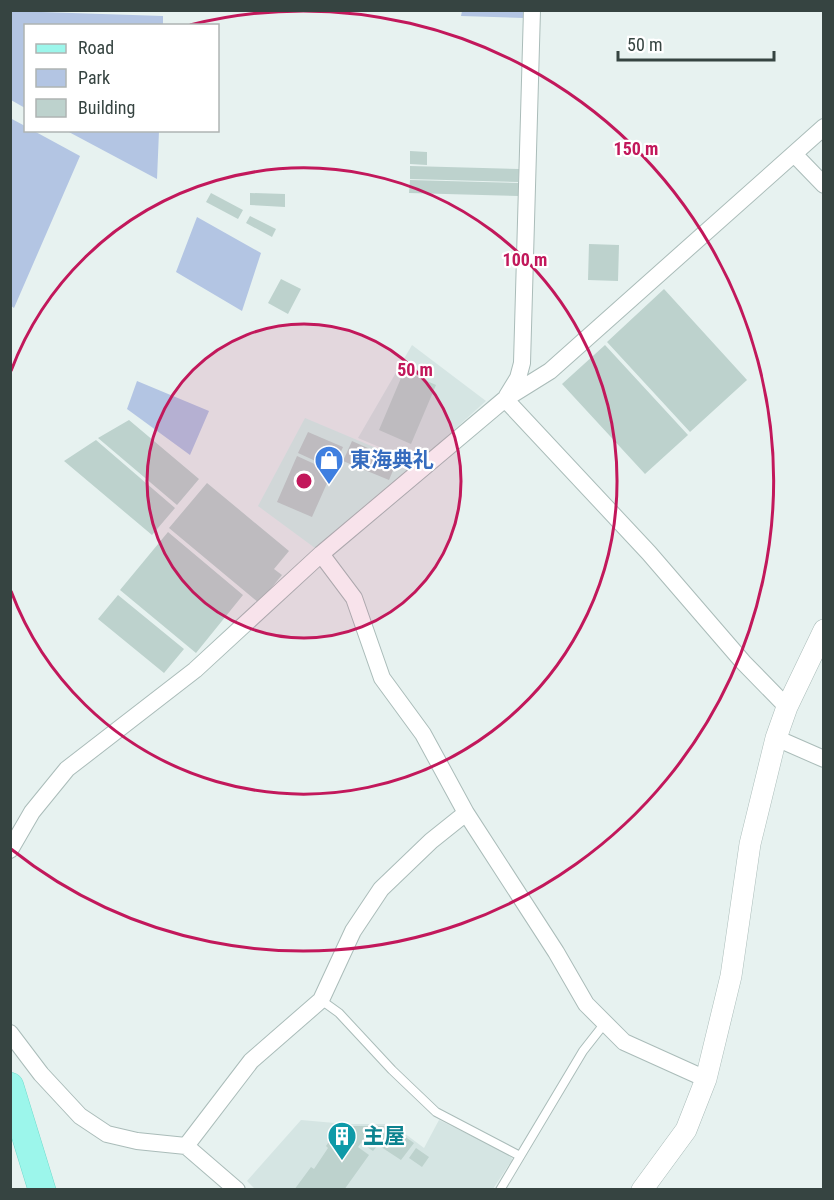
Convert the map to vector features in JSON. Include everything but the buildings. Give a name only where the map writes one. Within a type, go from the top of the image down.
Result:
[{"type":"main road","points":[[10,1086],[42,1190]]},
{"type":"street","points":[[505,399],[518,378],[522,363],[532,10]]},
{"type":"street","points":[[10,850],[32,812],[67,769],[195,670],[321,554],[505,399],[550,371],[824,127]]},
{"type":"street","points":[[794,154],[824,185]]},
{"type":"street","points":[[505,399],[649,553],[743,662],[787,707]]},
{"type":"street","points":[[321,554],[354,598],[382,678],[423,735],[466,813],[556,952],[586,1004],[624,1042],[706,1079]]},
{"type":"street","points":[[642,1190],[686,1130],[706,1079],[731,976],[750,844],[776,738],[787,707],[824,630]]},
{"type":"street","points":[[776,738],[824,759]]},
{"type":"street","points":[[186,1146],[251,1061],[321,1000],[353,931],[381,889],[431,840],[466,813]]},
{"type":"street","points":[[10,1033],[41,1074],[80,1116],[107,1134],[137,1141],[186,1146],[237,1190]]},
{"type":"lane","points":[[321,1000],[339,1013],[392,1070],[436,1112],[520,1156]]},
{"type":"lane","points":[[500,1190],[583,1051],[605,1023]]},
{"type":"shaded area","points":[[412,345],[486,401],[417,463],[358,438]]},
{"type":"shaded area","name":"東海典礼","points":[[305,418],[414,464],[315,548],[258,506]]},
{"type":"shaded area","points":[[301,1120],[346,1124],[392,1124],[424,1148],[439,1120],[511,1155],[512,1160],[493,1189],[256,1190],[247,1181]]},
{"type":"green space","points":[[11,11],[163,16],[163,24],[24,24],[24,107],[11,100]]},
{"type":"green space","points":[[462,11],[524,11],[524,18],[461,16]]},
{"type":"green space","points":[[10,118],[24,125],[24,132],[36,132],[80,156],[14,308],[10,305]]},
{"type":"green space","points":[[69,132],[159,132],[157,179]]},
{"type":"green space","points":[[197,217],[261,253],[242,311],[176,272]]},
{"type":"green space","points":[[137,381],[209,411],[190,455],[127,409]]},
{"type":"place","name":"東海典礼","points":[[329,486]]},
{"type":"place","name":"主屋","points":[[342,1162]]}]
